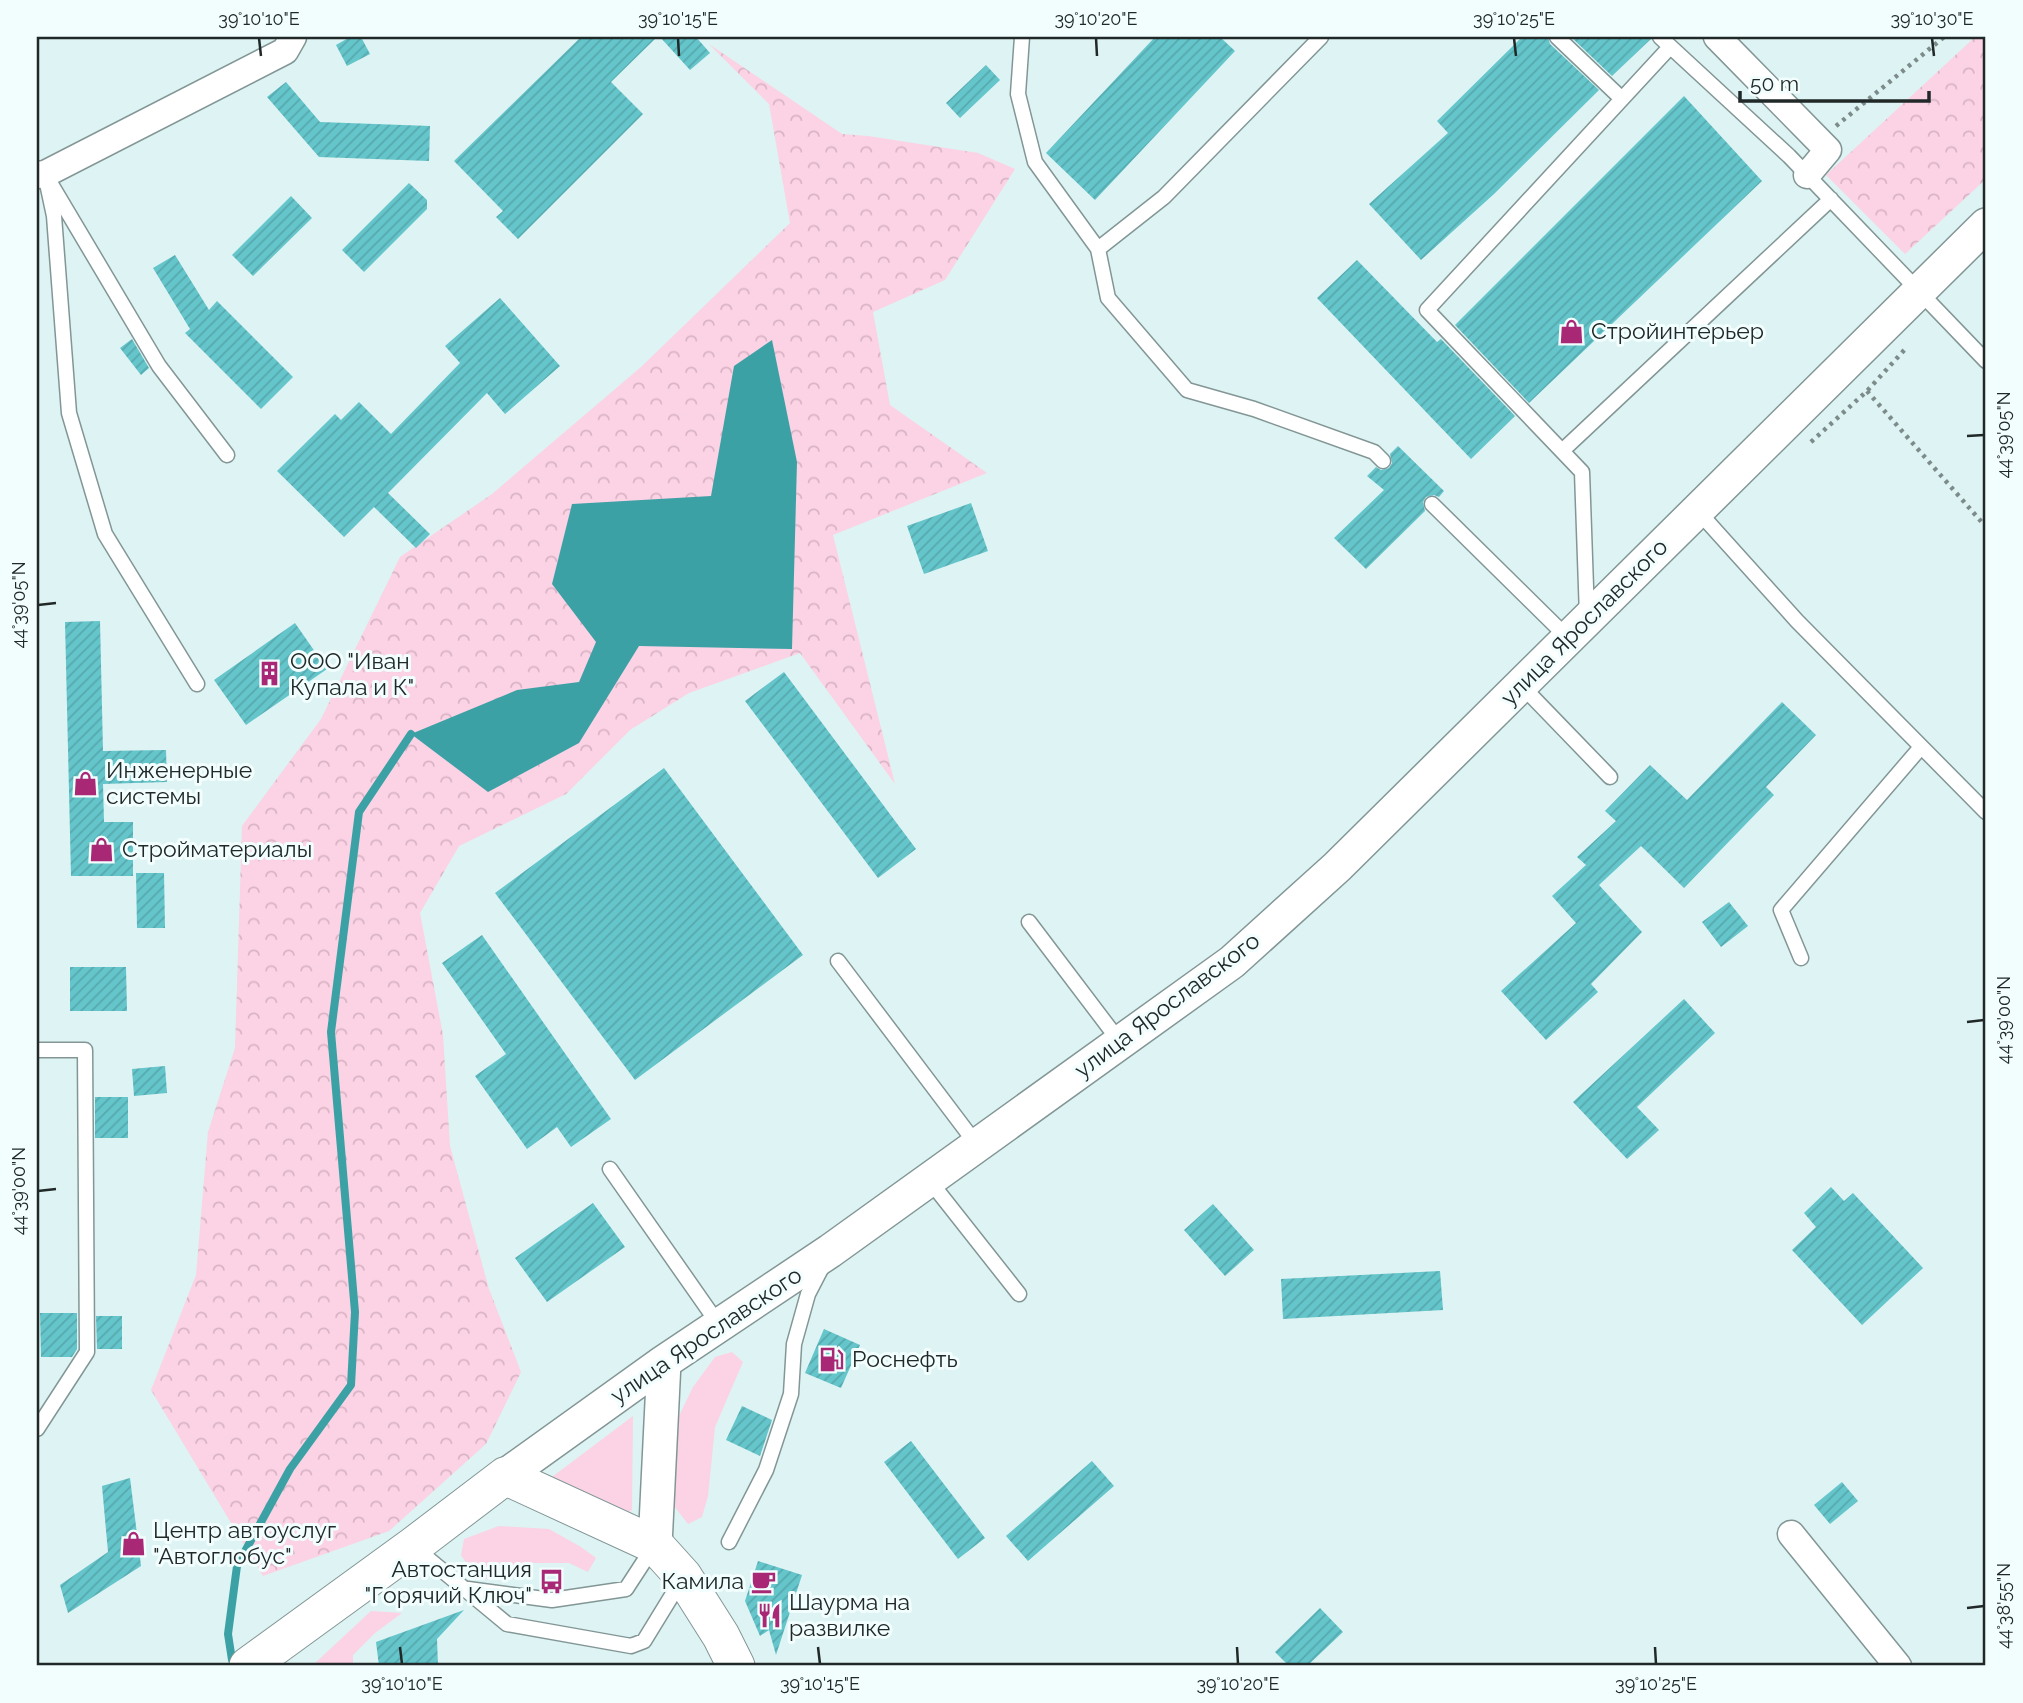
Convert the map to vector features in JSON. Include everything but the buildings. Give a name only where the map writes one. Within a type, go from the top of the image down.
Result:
[{"type":"main road","points":[[505,1476],[655,1545],[683,1576],[721,1636],[736,1666]]},
{"type":"main road","name":"улица Ярославского","points":[[248,1666],[505,1476]]},
{"type":"street","points":[[41,174],[285,51],[293,37]]},
{"type":"street","points":[[1717,37],[1828,150],[1807,175]]},
{"type":"street","name":"улица Ярославского","points":[[505,1476],[664,1362],[830,1251],[1232,962],[1336,867],[1986,225]]},
{"type":"street","points":[[655,1545],[664,1362]]},
{"type":"street","points":[[1791,1534],[1898,1666]]},
{"type":"lane","points":[[1022,37],[1018,94],[1035,162],[1098,249],[1108,298],[1187,390],[1254,410],[1374,452],[1383,461]]},
{"type":"lane","points":[[1098,249],[1164,197],[1321,37]]},
{"type":"lane","points":[[1557,37],[1622,99]]},
{"type":"lane","points":[[1578,628],[1582,472],[1427,310],[1622,99],[1665,42],[1807,175],[1986,361]]},
{"type":"lane","points":[[41,174],[159,366],[227,455]]},
{"type":"lane","points":[[41,174],[54,216],[69,413],[105,534],[197,684]]},
{"type":"lane","points":[[1562,451],[1831,199]]},
{"type":"lane","points":[[1432,503],[1578,628]]},
{"type":"lane","points":[[1697,510],[1797,621],[1986,813]]},
{"type":"lane","points":[[1521,685],[1610,777]]},
{"type":"lane","points":[[1801,958],[1781,911],[1922,747]]},
{"type":"lane","points":[[1028,922],[1120,1042]]},
{"type":"lane","points":[[838,961],[977,1145]]},
{"type":"lane","points":[[37,1050],[85,1050],[87,1352],[37,1429]]},
{"type":"lane","points":[[610,1170],[719,1325]]},
{"type":"lane","points":[[929,1180],[1019,1294]]},
{"type":"lane","points":[[729,1542],[766,1471],[791,1394],[794,1344],[808,1294],[830,1251]]},
{"type":"lane","points":[[467,1589],[552,1600],[626,1589],[655,1545]]},
{"type":"lane","points":[[413,1546],[507,1624],[631,1646],[644,1641],[683,1576]]},
{"type":"path","points":[[1819,140],[1944,37]]},
{"type":"path","points":[[1867,391],[1986,527]]},
{"type":"path","points":[[397,1591],[429,1596],[467,1589]]},
{"type":"green space","points":[[1975,37],[1986,37],[1986,179],[1905,254],[1826,175]]},
{"type":"green space","points":[[709,44],[842,134],[978,153],[1015,169],[945,280],[873,312],[890,405],[987,473],[833,535],[895,784],[800,653],[689,693],[630,730],[566,794],[459,846],[420,913],[443,1035],[450,1146],[489,1289],[521,1372],[486,1444],[389,1531],[263,1576],[151,1390],[196,1275],[208,1132],[235,1048],[242,826],[321,719],[400,557],[492,494],[641,367],[790,223],[769,104]]},
{"type":"green space","points":[[732,1352],[743,1362],[715,1427],[708,1496],[702,1517],[688,1524],[674,1506],[679,1416],[693,1387],[715,1357]]},
{"type":"green space","points":[[633,1416],[632,1510],[624,1515],[552,1477]]},
{"type":"green space","points":[[499,1526],[549,1529],[596,1558],[588,1572],[569,1563],[530,1563],[507,1581],[476,1578],[461,1555],[464,1539]]},
{"type":"green space","points":[[371,1611],[402,1613],[375,1633],[353,1655],[353,1666],[314,1664]]},
{"type":"water","points":[[772,340],[797,462],[792,649],[639,646],[579,743],[488,792],[411,734],[517,690],[579,682],[596,642],[552,584],[572,504],[711,496],[734,366]]},
{"type":"waterway","points":[[232,1660],[228,1634],[237,1566],[290,1469],[351,1385],[355,1312],[331,1032],[359,812],[411,734]]},
{"type":"place","name":"Стройинтерьер","points":[[1571,331]]},
{"type":"place","name":"ООО \"Иван Купала и К\"","points":[[270,674]]},
{"type":"place","name":"Инженерные системы","points":[[86,783]]},
{"type":"place","name":"Стройматериалы","points":[[102,849]]},
{"type":"place","name":"Роснефть","points":[[832,1359]]},
{"type":"place","name":"Центр автоуслуг \"Автоглобус\"","points":[[133,1543]]},
{"type":"place","name":"Камила","points":[[764,1581]]},
{"type":"place","name":"Автостанция \"Горячий Ключ\"","points":[[552,1582]]},
{"type":"place","name":"Шаурма на развилке","points":[[769,1615]]}]
